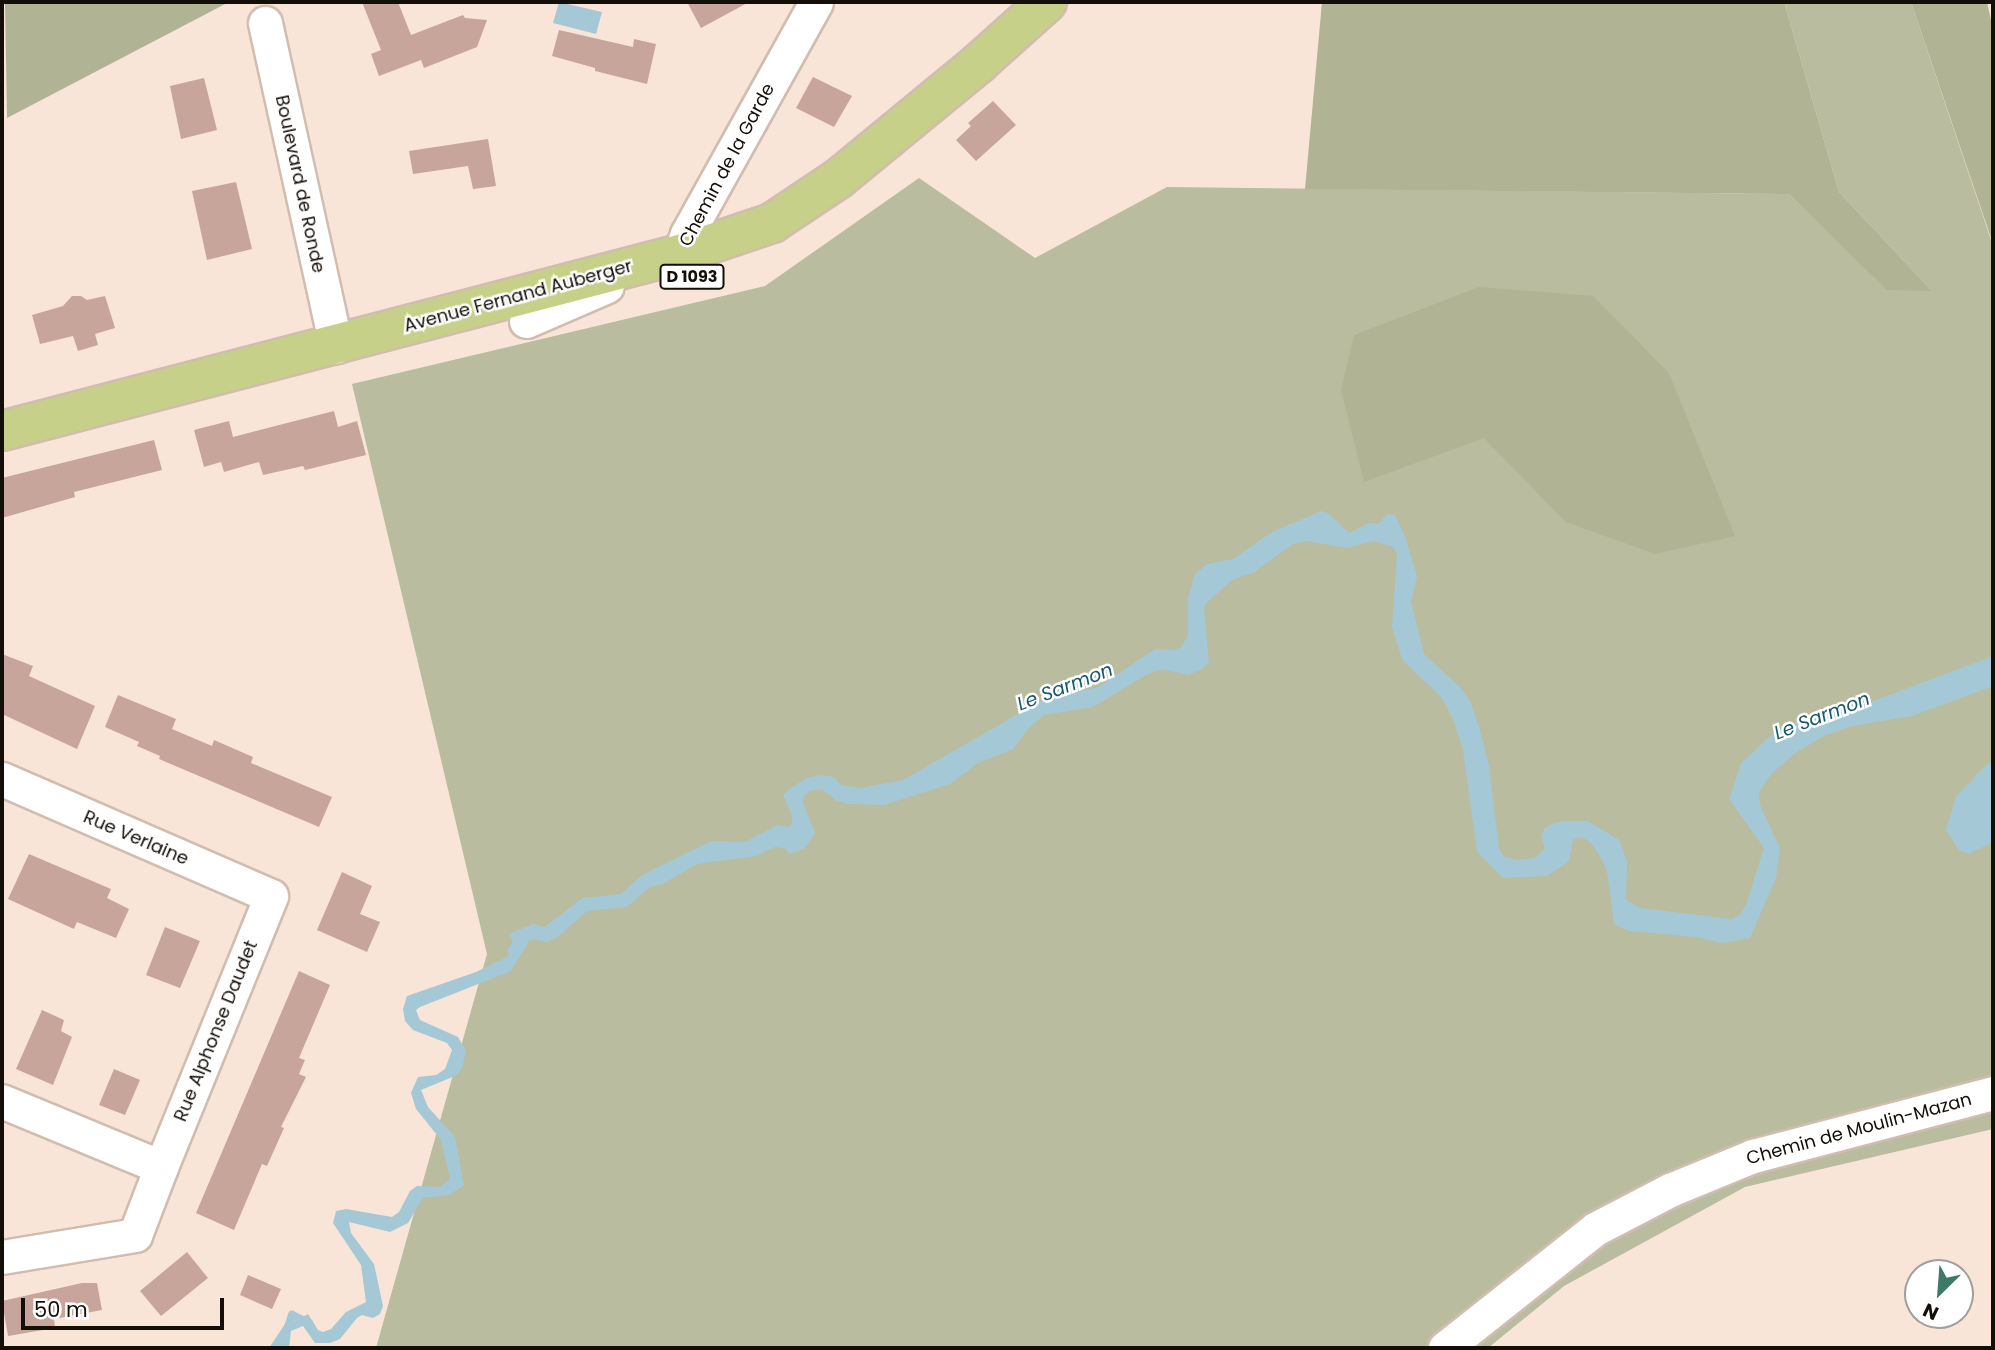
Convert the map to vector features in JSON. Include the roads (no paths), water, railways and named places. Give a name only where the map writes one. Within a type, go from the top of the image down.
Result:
[{"type":"main road","name":"Avenue Fernand Auberger","points":[[335,346],[431,345],[713,271],[772,248],[827,218],[979,64],[1047,2]]},
{"type":"main road","name":"Avenue Fernand Auberger","points":[[2,431],[680,254],[772,223],[838,179],[979,64]]},
{"type":"street","name":"Chemin de la Garde","points":[[526,321],[680,254],[687,234],[816,2]]},
{"type":"street","name":"Boulevard de Ronde","points":[[265,23],[335,346]]},
{"type":"street","name":"Rue Verlaine","points":[[2,779],[271,896]]},
{"type":"street","name":"Rue Alphonse Daudet","points":[[2,1257],[135,1235],[271,896]]},
{"type":"street","name":"Chemin de Moulin-Mazan","points":[[1445,1348],[1595,1228],[1670,1190],[1753,1156],[1993,1093]]},
{"type":"street","points":[[2,1101],[161,1167]]},
{"type":"water","points":[[559,2],[602,12],[596,34],[553,23]]},
{"type":"water","points":[[1321,511],[1328,513],[1349,533],[1369,523],[1378,524],[1387,514],[1395,515],[1405,536],[1417,576],[1411,602],[1424,654],[1461,688],[1471,703],[1479,727],[1489,766],[1499,849],[1505,857],[1517,860],[1534,858],[1545,849],[1541,837],[1544,829],[1551,824],[1588,821],[1619,840],[1627,861],[1626,900],[1640,908],[1732,919],[1739,915],[1746,905],[1764,848],[1729,799],[1741,763],[1778,729],[1840,706],[1868,703],[1993,656],[1993,686],[1912,716],[1852,726],[1824,736],[1795,753],[1771,774],[1759,792],[1760,805],[1780,848],[1776,878],[1750,938],[1722,943],[1696,937],[1630,931],[1614,924],[1607,871],[1599,854],[1590,842],[1582,837],[1573,839],[1569,861],[1547,876],[1503,878],[1477,852],[1463,750],[1453,719],[1442,698],[1402,659],[1392,627],[1397,554],[1393,547],[1374,541],[1347,548],[1306,541],[1293,544],[1254,572],[1232,580],[1207,602],[1204,607],[1209,663],[1200,670],[1188,675],[1162,669],[1146,675],[1093,707],[1044,715],[1027,730],[1013,749],[978,763],[950,784],[884,805],[849,804],[837,801],[822,789],[809,791],[803,797],[803,803],[815,833],[805,848],[790,854],[784,848],[775,847],[756,856],[697,864],[663,884],[650,887],[627,907],[587,911],[558,937],[547,942],[534,939],[529,941],[511,971],[416,1010],[420,1020],[458,1037],[466,1051],[462,1069],[455,1076],[421,1090],[428,1107],[455,1137],[464,1185],[449,1195],[423,1198],[408,1223],[390,1232],[349,1222],[351,1233],[374,1264],[383,1306],[380,1314],[373,1318],[362,1315],[340,1339],[330,1343],[315,1343],[303,1326],[291,1331],[289,1348],[269,1348],[289,1318],[293,1322],[308,1314],[318,1330],[323,1332],[331,1329],[346,1312],[366,1302],[361,1265],[333,1223],[336,1211],[346,1209],[392,1217],[399,1212],[410,1191],[417,1186],[440,1187],[450,1179],[441,1140],[416,1109],[411,1093],[418,1077],[436,1075],[445,1069],[452,1050],[447,1043],[413,1030],[405,1021],[403,1009],[407,996],[476,972],[509,956],[507,950],[513,941],[509,934],[533,924],[545,927],[582,898],[621,894],[642,875],[711,841],[745,842],[777,825],[787,827],[792,824],[792,816],[783,794],[806,778],[821,775],[834,777],[841,785],[860,788],[903,780],[1046,698],[1098,687],[1155,649],[1175,650],[1181,647],[1188,636],[1188,598],[1195,574],[1207,564],[1233,559],[1272,532]]},
{"type":"water","points":[[1993,762],[1993,842],[1969,854],[1959,850],[1946,830],[1956,796],[1986,765]]},
{"type":"waterway","name":"Le Sarmon","points":[[288,1327],[292,1315],[309,1323]]}]
